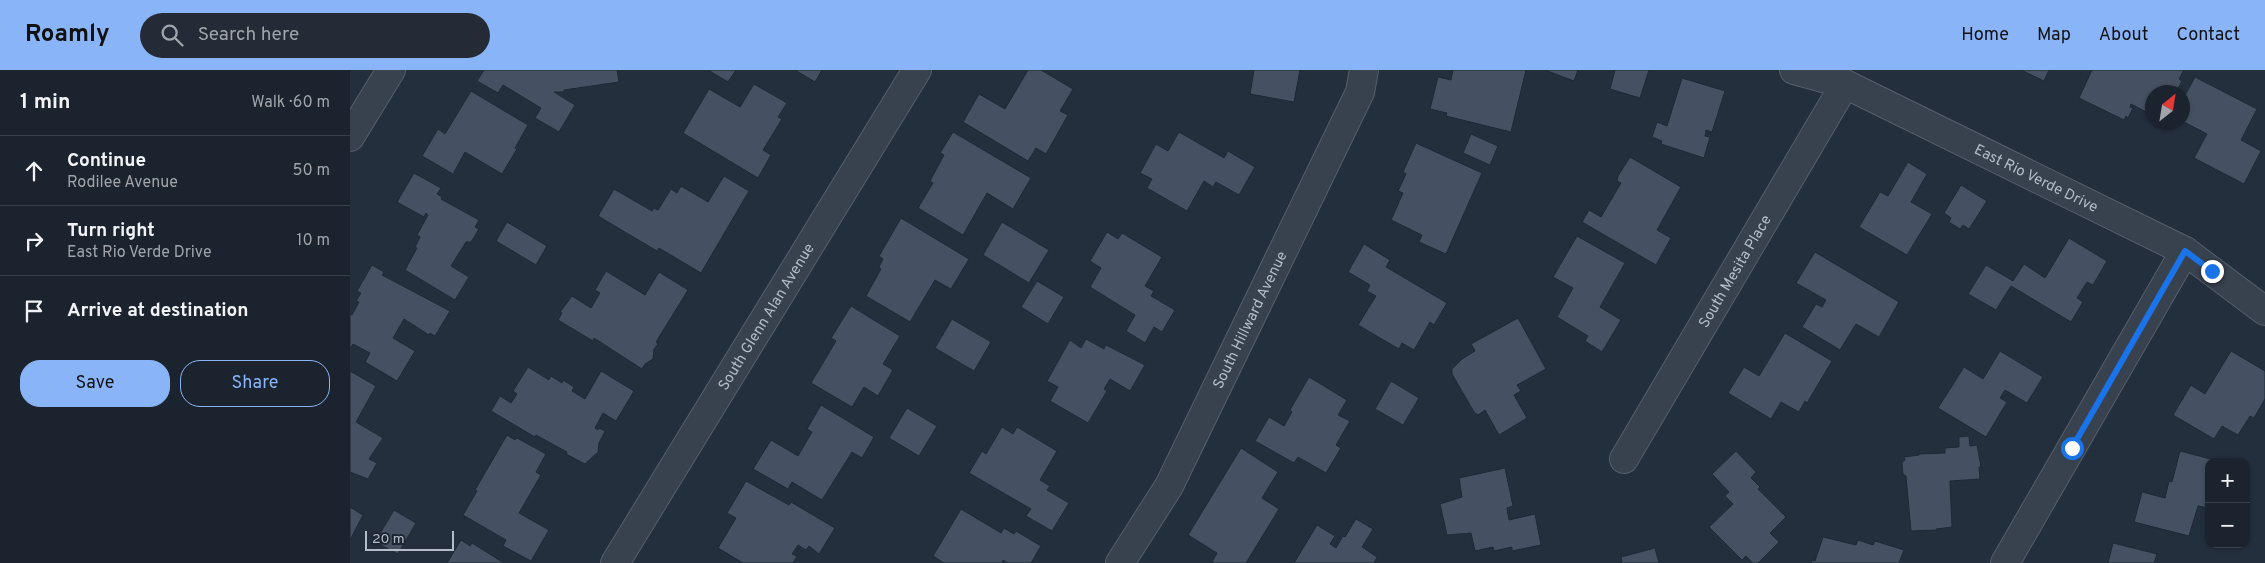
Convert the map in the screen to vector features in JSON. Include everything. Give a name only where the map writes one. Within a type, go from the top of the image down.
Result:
[{"type":"street","points":[[350,137],[391,70]]},
{"type":"street","name":"South Glenn Alan Avenue","points":[[616,563],[917,70]]},
{"type":"street","name":"South Hillward Avenue","points":[[1120,563],[1169,486],[1360,92],[1364,70]]},
{"type":"street","name":"East Rio Verde Drive","points":[[1794,70],[1845,84],[2185,251],[2265,312]]},
{"type":"street","name":"South Mesita Place","points":[[1624,459],[1845,84]]},
{"type":"street","points":[[2005,563],[2185,251]]},
{"type":"building","points":[[484,70],[617,70],[619,82],[564,90],[564,92],[554,92],[575,105],[559,132],[535,118],[541,108],[503,85],[498,93],[477,81]]},
{"type":"building","points":[[708,70],[736,70],[728,82]]},
{"type":"building","points":[[795,70],[822,70],[815,82]]},
{"type":"building","points":[[1028,70],[1041,70],[1073,89],[1060,111],[1068,115],[1046,154],[1036,148],[1028,161],[963,122],[979,94],[1005,109]]},
{"type":"building","points":[[1254,70],[1300,70],[1294,102],[1250,94]]},
{"type":"building","points":[[1453,70],[1526,70],[1511,132],[1446,116],[1447,113],[1430,109],[1438,77],[1451,80]]},
{"type":"building","points":[[1545,70],[1578,70],[1574,81]]},
{"type":"building","points":[[1615,70],[1649,70],[1640,98],[1610,89]]},
{"type":"building","points":[[2021,70],[2049,70],[2044,81]]},
{"type":"building","points":[[2092,70],[2184,70],[2179,79],[2182,81],[2180,85],[2145,85],[2145,111],[2131,104],[2130,107],[2133,108],[2128,118],[2126,116],[2124,120],[2079,98]]},
{"type":"building","points":[[2195,77],[2257,109],[2241,140],[2261,151],[2244,184],[2194,158],[2207,134],[2190,125],[2190,86]]},
{"type":"building","points":[[1682,78],[1725,91],[1712,132],[1706,130],[1705,136],[1710,137],[1704,158],[1661,144],[1662,141],[1652,137],[1657,122],[1667,126]]},
{"type":"building","points":[[754,84],[787,103],[778,117],[782,119],[763,150],[771,155],[758,178],[683,133],[709,89],[740,107]]},
{"type":"building","points":[[471,91],[528,125],[515,148],[517,149],[502,174],[465,152],[453,174],[422,156],[438,129],[445,134]]},
{"type":"building","points":[[953,132],[1031,178],[1013,209],[987,193],[963,235],[918,208],[933,183],[930,181],[944,155],[940,153]]},
{"type":"building","points":[[1179,132],[1224,158],[1228,151],[1255,167],[1239,195],[1216,182],[1213,187],[1204,181],[1187,211],[1147,188],[1152,179],[1140,173],[1156,144],[1168,151]]},
{"type":"building","points":[[1471,134],[1498,146],[1490,165],[1463,153]]},
{"type":"building","points":[[1416,143],[1482,173],[1446,254],[1419,242],[1422,235],[1391,220],[1403,193],[1398,191],[1406,174],[1403,172]]},
{"type":"building","points":[[1630,157],[1681,187],[1657,230],[1671,238],[1656,265],[1582,222],[1589,210],[1601,217],[1621,183],[1617,181],[1618,176]]},
{"type":"building","points":[[1908,162],[1927,174],[1911,202],[1932,214],[1907,255],[1859,227],[1880,192],[1888,196]]},
{"type":"building","points":[[414,173],[441,188],[437,194],[442,197],[441,199],[479,220],[475,227],[479,229],[471,242],[466,242],[451,266],[469,277],[455,300],[405,270],[417,248],[415,247],[420,237],[417,235],[428,215],[426,213],[424,217],[397,202]]},
{"type":"building","points":[[724,176],[749,191],[701,273],[659,248],[657,251],[598,216],[614,189],[652,211],[654,208],[658,210],[671,189],[677,193],[681,186],[708,202]]},
{"type":"building","points":[[1961,185],[1987,201],[1969,229],[1963,225],[1960,229],[1949,222],[1951,218],[1944,213]]},
{"type":"building","points":[[901,218],[969,259],[951,289],[935,280],[910,322],[866,296],[881,269],[879,267],[883,259],[879,256]]},
{"type":"building","points":[[507,222],[547,246],[536,265],[496,241]]},
{"type":"building","points":[[1002,222],[1049,250],[1029,283],[983,255]]},
{"type":"building","points":[[1107,232],[1118,239],[1122,233],[1162,257],[1145,286],[1154,291],[1151,296],[1175,310],[1162,332],[1154,327],[1145,343],[1126,331],[1135,315],[1090,287],[1101,268],[1090,261]]},
{"type":"building","points":[[1577,236],[1625,263],[1600,307],[1621,320],[1602,352],[1585,341],[1588,336],[1557,317],[1573,288],[1553,277]]},
{"type":"building","points":[[2069,238],[2107,261],[2093,285],[2087,282],[2077,298],[2083,302],[2071,322],[2011,286],[1996,310],[1968,294],[1986,265],[2013,281],[2024,264],[2045,278]]},
{"type":"building","points":[[1364,244],[1390,260],[1386,267],[1447,303],[1434,325],[1430,322],[1414,350],[1402,343],[1399,349],[1358,325],[1376,296],[1367,291],[1370,285],[1348,272]]},
{"type":"building","points":[[1815,252],[1899,302],[1879,337],[1856,324],[1840,350],[1802,327],[1816,304],[1822,307],[1826,300],[1796,283]]},
{"type":"building","points":[[372,265],[384,272],[382,275],[450,311],[435,336],[430,333],[429,335],[404,319],[393,338],[415,351],[397,381],[365,362],[370,353],[353,344],[350,349],[350,314],[352,315],[359,302],[356,301],[361,293],[357,291]]},
{"type":"building","points":[[606,271],[645,295],[659,272],[688,290],[656,342],[658,344],[654,349],[653,359],[645,364],[642,369],[594,338],[593,341],[558,320],[562,313],[560,312],[572,296],[591,308],[600,293],[595,290]]},
{"type":"building","points":[[1037,281],[1064,297],[1048,324],[1021,307]]},
{"type":"building","points":[[851,306],[900,336],[883,364],[893,370],[878,396],[864,387],[852,407],[811,383],[836,341],[831,338]]},
{"type":"building","points":[[1518,318],[1546,369],[1517,385],[1521,391],[1514,395],[1527,418],[1499,435],[1485,410],[1478,415],[1474,412],[1452,374],[1452,369],[1462,359],[1475,351],[1471,344]]},
{"type":"building","points":[[952,319],[991,342],[974,371],[935,348]]},
{"type":"building","points":[[1785,333],[1832,361],[1807,403],[1805,401],[1799,412],[1781,402],[1771,419],[1728,393],[1744,367],[1759,376]]},
{"type":"building","points":[[1086,339],[1104,349],[1106,345],[1145,365],[1130,391],[1110,379],[1104,389],[1107,391],[1088,423],[1050,401],[1058,387],[1047,381],[1070,340],[1081,348]]},
{"type":"building","points":[[2000,351],[2043,377],[2027,403],[2005,390],[2000,398],[2007,402],[1986,437],[1938,408],[1964,367],[1983,379]]},
{"type":"building","points":[[2231,351],[2265,371],[2265,399],[2254,418],[2250,416],[2238,435],[2222,426],[2214,439],[2173,415],[2191,385],[2205,394]]},
{"type":"building","points":[[528,367],[549,380],[551,376],[562,383],[563,380],[574,387],[572,391],[585,399],[601,371],[634,391],[616,421],[603,413],[595,428],[605,431],[599,443],[598,452],[585,464],[566,454],[567,452],[536,435],[535,437],[491,411],[500,396],[511,403],[517,394],[513,391]]},
{"type":"building","points":[[350,371],[376,386],[356,422],[383,438],[369,459],[377,463],[368,479],[350,472]]},
{"type":"building","points":[[1309,377],[1347,400],[1338,415],[1350,421],[1336,445],[1341,448],[1326,473],[1298,457],[1294,463],[1255,441],[1269,417],[1284,426],[1292,412],[1290,410]]},
{"type":"building","points":[[1391,381],[1419,398],[1403,425],[1375,409]]},
{"type":"building","points":[[821,405],[874,437],[862,458],[852,452],[822,500],[792,482],[788,489],[753,469],[771,440],[798,456],[812,432],[807,429]]},
{"type":"building","points":[[907,408],[937,426],[919,456],[889,438]]},
{"type":"building","points":[[1002,427],[1013,434],[1017,427],[1057,451],[1040,480],[1050,486],[1047,490],[1069,503],[1052,531],[1026,516],[1031,509],[969,473],[982,451],[986,454]]},
{"type":"building","points":[[507,435],[515,440],[517,438],[546,454],[536,472],[541,475],[519,513],[549,530],[531,561],[503,546],[506,540],[463,515],[477,491],[475,490]]},
{"type":"building","points":[[1969,436],[1970,446],[1977,445],[1981,467],[1979,467],[1980,479],[1950,481],[1952,527],[1937,530],[1911,531],[1906,476],[1903,474],[1902,462],[1905,460],[1904,457],[1919,454],[1945,453],[1945,448],[1959,447],[1959,437]]},
{"type":"building","points":[[1241,448],[1278,472],[1262,498],[1279,509],[1246,563],[1214,563],[1212,562],[1217,553],[1188,535]]},
{"type":"building","points":[[1736,451],[1756,472],[1751,478],[1760,487],[1758,489],[1786,517],[1770,533],[1779,542],[1758,563],[1753,563],[1746,556],[1742,560],[1709,527],[1733,504],[1725,496],[1729,492],[1712,474]]},
{"type":"building","points":[[2180,451],[2207,458],[2205,458],[2205,507],[2198,506],[2189,536],[2134,522],[2142,492],[2165,498],[2169,481],[2172,482]]},
{"type":"building","points":[[1505,468],[1513,506],[1507,508],[1509,520],[1535,514],[1541,545],[1512,551],[1512,547],[1494,551],[1493,547],[1475,551],[1471,533],[1447,535],[1440,504],[1462,497],[1459,478]]},
{"type":"building","points":[[746,481],[789,505],[791,502],[835,528],[819,554],[809,546],[806,550],[798,545],[792,554],[797,556],[793,563],[743,563],[718,548],[736,518],[727,513]]},
{"type":"building","points":[[350,507],[363,515],[350,540]]},
{"type":"building","points":[[961,509],[1001,533],[1004,528],[1014,534],[1016,531],[1041,546],[1031,563],[1008,563],[1003,560],[1002,563],[944,563],[933,556]]},
{"type":"building","points":[[394,510],[416,523],[398,554],[375,542]]},
{"type":"building","points":[[1356,519],[1373,529],[1362,547],[1377,557],[1374,563],[1294,563],[1317,525],[1335,536],[1330,544],[1336,548]]},
{"type":"building","points":[[1823,537],[1856,545],[1858,540],[1873,545],[1875,541],[1904,550],[1899,563],[1811,563],[1812,560],[1815,561]]},
{"type":"building","points":[[461,540],[470,546],[472,543],[504,563],[447,563]]},
{"type":"building","points":[[2113,543],[2157,554],[2154,563],[2108,563]]},
{"type":"building","points":[[1655,548],[1659,563],[1618,563],[1622,562],[1621,557]]},
{"type":"route","points":[[2072,448],[2185,251],[2212,271]]}]
